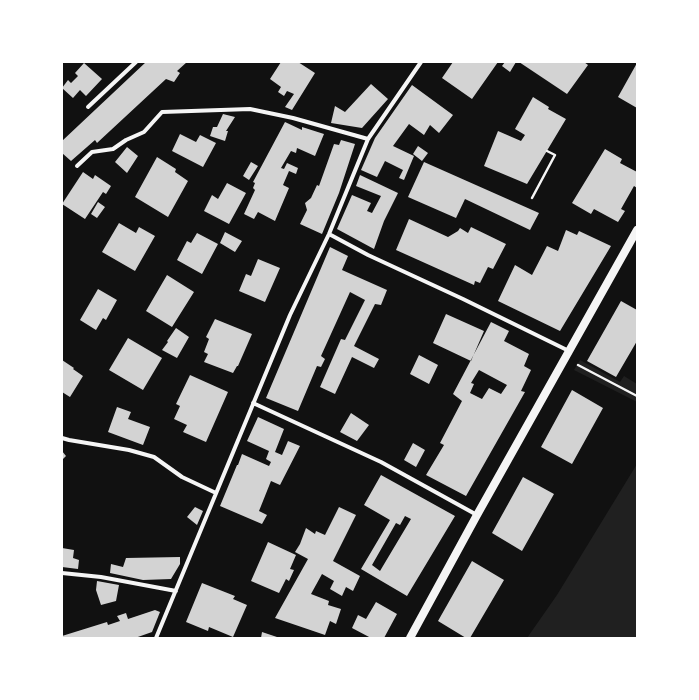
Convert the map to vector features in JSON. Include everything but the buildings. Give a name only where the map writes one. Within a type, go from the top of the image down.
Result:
[{"type":"main road","points":[[410,638],[477,515],[637,230]]},
{"type":"street","points":[[88,107],[136,62]]},
{"type":"street","points":[[156,638],[253,403],[290,316],[329,234],[368,139],[421,62]]},
{"type":"street","points":[[77,166],[92,152],[112,149],[126,140],[144,132],[162,112],[250,109],[293,118],[368,139]]},
{"type":"street","points":[[329,234],[368,256],[463,299],[569,351]]},
{"type":"street","points":[[253,403],[381,462],[477,515]]},
{"type":"street","points":[[62,438],[129,450],[154,457],[182,477],[216,493]]},
{"type":"street","points":[[62,573],[101,577],[176,591]]},
{"type":"path","points":[[532,198],[555,155],[547,151]]},
{"type":"path","points":[[565,358],[637,396]]},
{"type":"shaded area","points":[[580,360],[620,382],[624,376],[637,384],[637,402],[574,370]]},
{"type":"shaded area","points":[[637,464],[637,638],[527,638],[557,595]]}]
